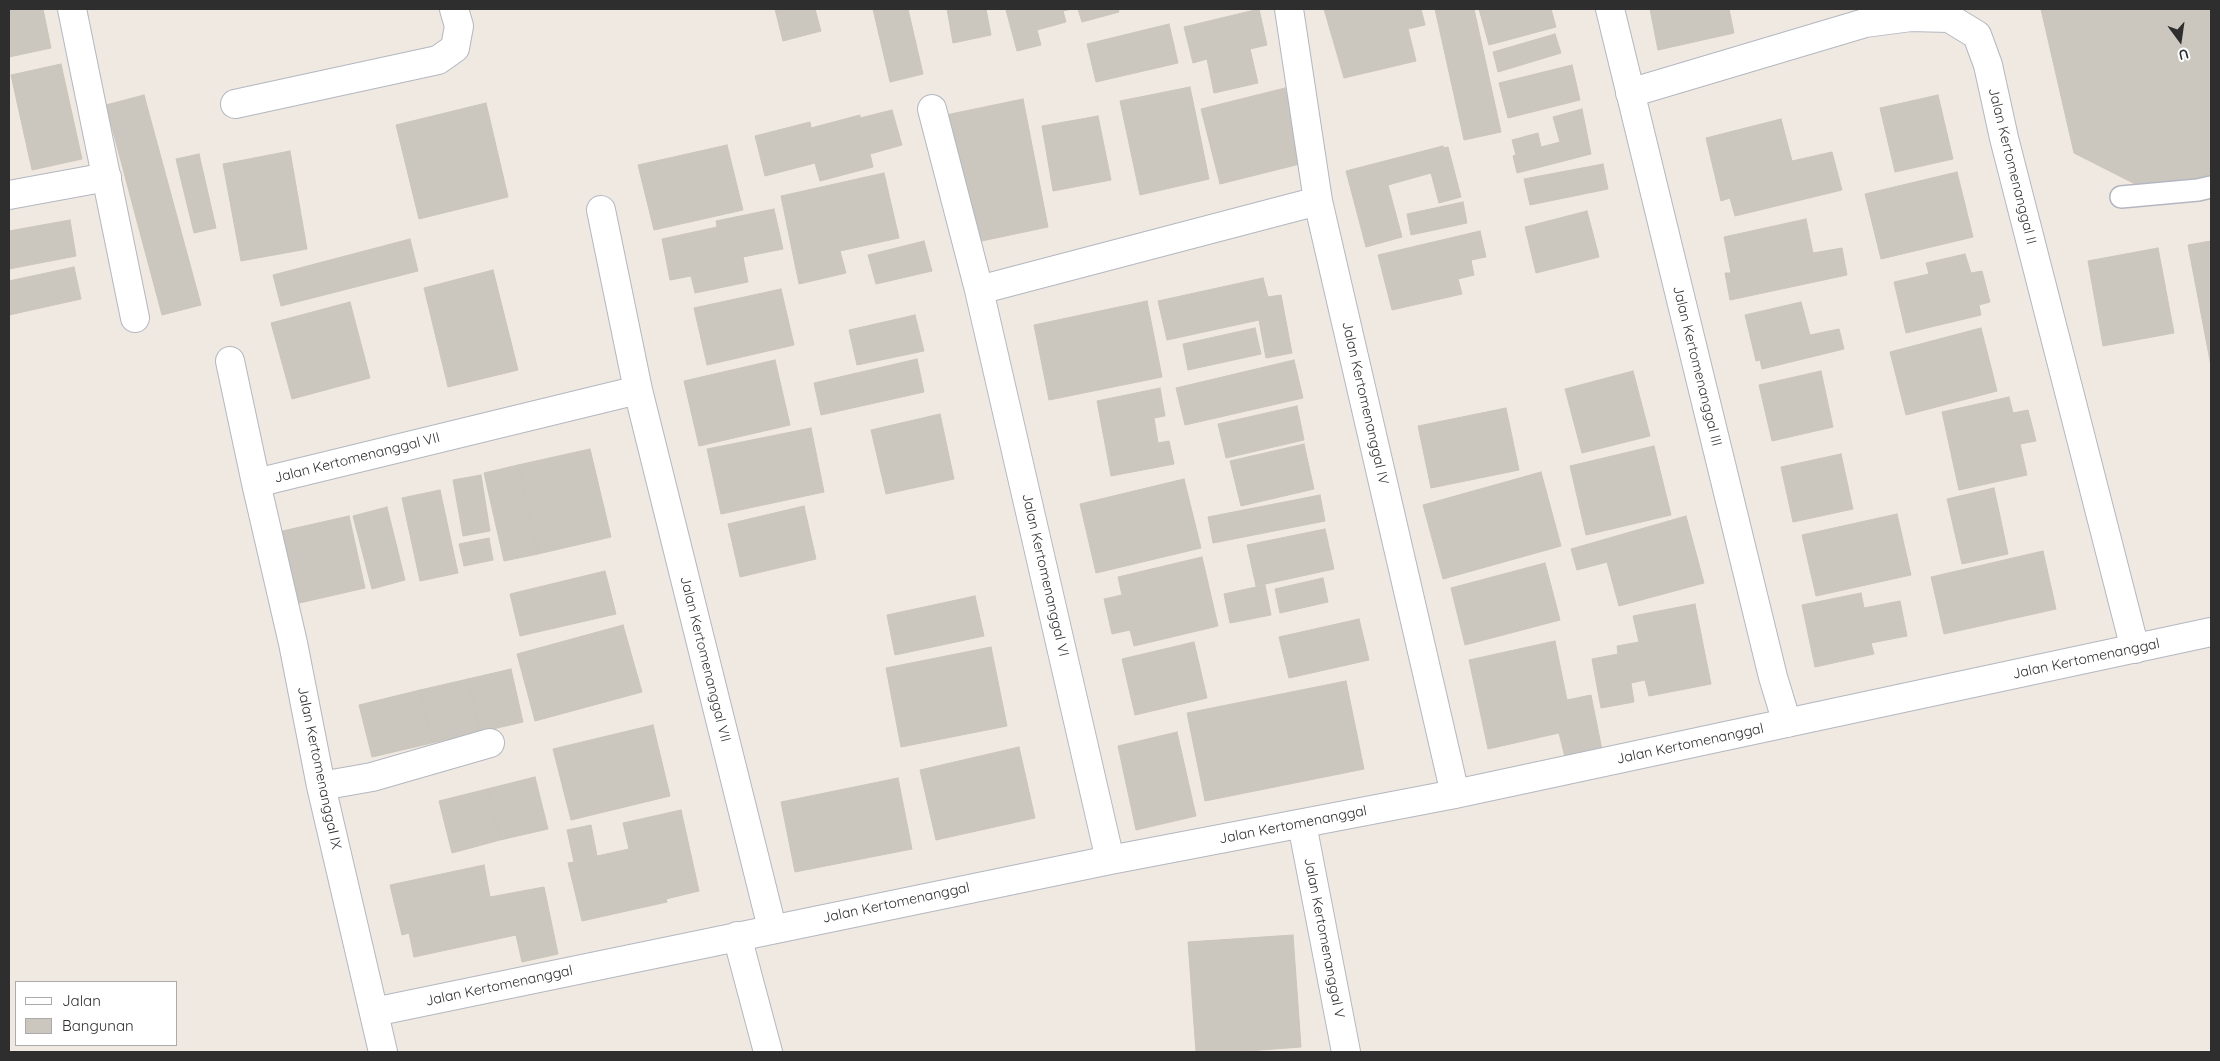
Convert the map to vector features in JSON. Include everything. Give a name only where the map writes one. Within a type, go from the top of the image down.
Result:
[{"type":"street","points":[[72,9],[135,318]]},
{"type":"street","points":[[235,104],[438,60],[455,48],[459,26],[454,9]]},
{"type":"street","name":"Jalan Kertomenanggal IV","points":[[1289,9],[1318,201],[1455,794]]},
{"type":"street","name":"Jalan Kertomenanggal III","points":[[1610,9],[1773,677],[1787,723]]},
{"type":"street","name":"Jalan Kertomenanggal II","points":[[1630,93],[1865,23],[1911,17],[1949,18],[1976,35],[1988,65],[2006,147],[2135,649]]},
{"type":"street","name":"Jalan Kertomenanggal VI","points":[[932,109],[979,290],[1110,860]]},
{"type":"street","points":[[9,195],[107,177]]},
{"type":"street","points":[[979,290],[1318,201]]},
{"type":"street","name":"Jalan Kertomenanggal VII","points":[[601,210],[638,390],[772,928]]},
{"type":"street","name":"Jalan Kertomenanggal VII","points":[[230,361],[256,483],[638,390]]},
{"type":"street","name":"Jalan Kertomenanggal IX","points":[[256,483],[293,643],[321,786],[383,1052]]},
{"type":"street","name":"Jalan Kertomenanggal","points":[[374,1012],[772,928],[1110,860],[1455,794],[2211,632]]},
{"type":"street","points":[[321,786],[372,777],[490,744]]},
{"type":"street","name":"Jalan Kertomenanggal V","points":[[1302,824],[1346,1052]]},
{"type":"street","points":[[737,936],[768,1052]]},
{"type":"lane","points":[[2121,196],[2198,190],[2211,186]]},
{"type":"building","points":[[43,9],[51,48],[9,57],[9,11]]},
{"type":"building","points":[[775,9],[815,9],[821,31],[783,41]]},
{"type":"building","points":[[873,9],[908,9],[923,74],[890,82]]},
{"type":"building","points":[[947,9],[986,9],[991,35],[953,43]]},
{"type":"building","points":[[1072,9],[1063,11],[1066,22],[1037,30],[1041,45],[1017,51],[1006,10]]},
{"type":"building","points":[[1078,9],[1118,9],[1119,12],[1082,22]]},
{"type":"building","points":[[1259,9],[1267,45],[1250,49],[1258,83],[1214,93],[1207,59],[1193,63],[1184,27]]},
{"type":"building","points":[[1324,9],[1421,9],[1425,25],[1408,29],[1416,61],[1344,78]]},
{"type":"building","points":[[1435,9],[1474,9],[1501,132],[1464,140]]},
{"type":"building","points":[[1479,9],[1551,9],[1556,27],[1489,45]]},
{"type":"building","points":[[1650,9],[1729,9],[1734,33],[1658,50]]},
{"type":"building","points":[[2041,9],[2211,9],[2211,175],[2145,189],[2074,153]]},
{"type":"building","points":[[1169,24],[1178,63],[1096,82],[1087,44]]},
{"type":"building","points":[[1555,34],[1561,53],[1498,72],[1493,52]]},
{"type":"building","points":[[61,64],[82,159],[32,170],[11,75]]},
{"type":"building","points":[[1572,65],[1580,100],[1508,118],[1499,83]]},
{"type":"building","points":[[1190,87],[1209,179],[1140,195],[1120,101]]},
{"type":"building","points":[[1285,88],[1304,163],[1220,184],[1201,109]]},
{"type":"building","points":[[144,95],[201,305],[162,315],[106,105]]},
{"type":"building","points":[[1938,95],[1953,159],[1895,172],[1880,108]]},
{"type":"building","points":[[1023,99],[1048,227],[972,243],[946,115]]},
{"type":"building","points":[[486,103],[508,197],[419,219],[396,125]]},
{"type":"building","points":[[1582,109],[1591,154],[1517,173],[1513,156],[1516,155],[1512,140],[1538,133],[1541,147],[1560,142],[1553,117]]},
{"type":"building","points":[[892,110],[902,145],[870,154],[873,167],[820,181],[815,163],[765,176],[755,136],[810,122],[811,128],[860,115],[860,118]]},
{"type":"building","points":[[1098,116],[1111,180],[1053,191],[1042,126]]},
{"type":"building","points":[[1781,119],[1792,161],[1832,152],[1842,190],[1735,216],[1730,198],[1721,201],[1706,138]]},
{"type":"building","points":[[727,145],[743,210],[654,230],[638,165]]},
{"type":"building","points":[[1443,146],[1443,148],[1448,147],[1461,197],[1439,203],[1431,173],[1388,185],[1402,237],[1366,247],[1346,171]]},
{"type":"building","points":[[290,151],[307,249],[241,261],[223,164]]},
{"type":"building","points":[[199,154],[216,228],[194,233],[176,159]]},
{"type":"building","points":[[1603,164],[1608,189],[1530,205],[1524,179]]},
{"type":"building","points":[[1957,172],[1973,237],[1881,259],[1865,194]]},
{"type":"building","points":[[884,173],[899,238],[840,251],[846,273],[799,284],[781,196]]},
{"type":"building","points":[[1463,202],[1467,223],[1411,235],[1407,214]]},
{"type":"building","points":[[774,209],[783,249],[743,257],[748,282],[695,293],[691,276],[670,280],[662,239],[717,227],[716,221]]},
{"type":"building","points":[[1587,211],[1599,257],[1536,273],[1525,227]]},
{"type":"building","points":[[1806,219],[1813,253],[1842,248],[1847,275],[1730,300],[1725,273],[1731,273],[1724,237]]},
{"type":"building","points":[[70,220],[76,256],[9,269],[9,231]]},
{"type":"building","points":[[1480,231],[1486,257],[1471,260],[1474,275],[1458,279],[1462,294],[1392,310],[1378,255]]},
{"type":"building","points":[[410,239],[418,271],[281,306],[273,275]]},
{"type":"building","points":[[924,241],[932,271],[876,284],[868,255]]},
{"type":"building","points":[[2211,241],[2211,366],[2188,245]]},
{"type":"building","points":[[2158,248],[2174,333],[2103,346],[2088,261]]},
{"type":"building","points":[[1965,254],[1971,273],[1982,271],[1990,302],[1979,305],[1981,315],[1906,333],[1894,282],[1929,274],[1926,263]]},
{"type":"building","points":[[74,267],[81,299],[9,315],[9,281]]},
{"type":"building","points":[[493,270],[518,370],[448,387],[424,288]]},
{"type":"building","points":[[1263,278],[1268,297],[1281,295],[1292,353],[1266,358],[1259,320],[1167,340],[1158,301]]},
{"type":"building","points":[[781,289],[794,345],[707,365],[694,308]]},
{"type":"building","points":[[1147,301],[1162,377],[1049,400],[1034,325]]},
{"type":"building","points":[[350,302],[370,378],[292,399],[271,323]]},
{"type":"building","points":[[1801,302],[1810,335],[1839,329],[1844,349],[1762,369],[1760,360],[1756,361],[1745,315]]},
{"type":"building","points":[[915,315],[924,351],[857,365],[849,330]]},
{"type":"building","points":[[1255,328],[1261,354],[1188,370],[1183,344]]},
{"type":"building","points":[[1981,328],[1997,391],[1906,415],[1890,352]]},
{"type":"building","points":[[917,359],[924,392],[821,415],[814,383]]},
{"type":"building","points":[[775,360],[790,425],[699,446],[684,381]]},
{"type":"building","points":[[1294,360],[1303,398],[1185,425],[1176,388]]},
{"type":"building","points":[[1633,371],[1650,436],[1582,453],[1565,389]]},
{"type":"building","points":[[1821,371],[1833,427],[1772,441],[1759,385]]},
{"type":"building","points":[[1160,388],[1165,416],[1154,418],[1158,443],[1169,441],[1174,464],[1111,476],[1097,401]]},
{"type":"building","points":[[2009,397],[2013,413],[2028,410],[2036,441],[2020,444],[2027,475],[1959,490],[1942,412]]},
{"type":"building","points":[[1297,406],[1304,440],[1226,458],[1218,424]]},
{"type":"building","points":[[1506,408],[1519,470],[1431,488],[1418,426]]},
{"type":"building","points":[[940,414],[954,479],[886,494],[871,430]]},
{"type":"building","points":[[811,428],[824,492],[721,514],[707,449]]},
{"type":"building","points":[[1304,444],[1314,489],[1241,506],[1230,461]]},
{"type":"building","points":[[1654,446],[1671,515],[1586,535],[1570,466]]},
{"type":"building","points":[[590,449],[611,537],[538,554],[518,465]]},
{"type":"building","points":[[1841,454],[1853,509],[1793,522],[1781,467]]},
{"type":"building","points":[[518,465],[538,554],[504,561],[484,473]]},
{"type":"building","points":[[1541,472],[1561,546],[1443,579],[1423,505]]},
{"type":"building","points":[[481,475],[490,531],[463,536],[453,480]]},
{"type":"building","points":[[1184,479],[1201,548],[1096,573],[1080,504]]},
{"type":"building","points":[[1994,488],[2008,554],[1962,564],[1947,499]]},
{"type":"building","points":[[440,490],[458,573],[420,581],[402,498]]},
{"type":"building","points":[[1320,495],[1325,521],[1213,543],[1208,517]]},
{"type":"building","points":[[804,506],[816,559],[740,577],[728,524]]},
{"type":"building","points":[[387,507],[405,580],[372,589],[353,516]]},
{"type":"building","points":[[1897,514],[1911,575],[1816,596],[1802,535]]},
{"type":"building","points":[[349,516],[365,588],[295,604],[278,532]]},
{"type":"building","points":[[1686,516],[1704,583],[1619,606],[1607,562],[1577,570],[1571,549]]},
{"type":"building","points":[[1325,529],[1334,569],[1256,586],[1247,545]]},
{"type":"building","points":[[489,538],[493,560],[464,566],[459,544]]},
{"type":"building","points":[[2043,551],[2056,609],[1944,634],[1931,577]]},
{"type":"building","points":[[1202,557],[1218,626],[1134,646],[1130,630],[1112,634],[1104,599],[1122,595],[1118,577]]},
{"type":"building","points":[[1545,563],[1560,620],[1465,645],[1451,588]]},
{"type":"building","points":[[605,571],[616,614],[520,636],[510,594]]},
{"type":"building","points":[[1323,578],[1328,602],[1280,613],[1275,589]]},
{"type":"building","points":[[1265,585],[1271,615],[1230,623],[1224,594]]},
{"type":"building","points":[[1861,593],[1864,608],[1900,601],[1907,636],[1871,643],[1874,654],[1815,667],[1802,605]]},
{"type":"building","points":[[975,596],[984,636],[895,655],[887,615]]},
{"type":"building","points":[[1695,604],[1711,684],[1649,696],[1645,680],[1631,683],[1634,702],[1601,708],[1592,659],[1618,654],[1617,646],[1639,642],[1633,616]]},
{"type":"building","points":[[1359,619],[1369,660],[1289,678],[1279,637]]},
{"type":"building","points":[[623,625],[642,692],[535,721],[517,654]]},
{"type":"building","points":[[1555,641],[1567,700],[1591,695],[1602,750],[1565,757],[1559,733],[1488,749],[1469,660]]},
{"type":"building","points":[[1194,642],[1207,698],[1135,715],[1122,659]]},
{"type":"building","points":[[991,647],[1007,726],[901,747],[886,668]]},
{"type":"building","points":[[511,669],[523,722],[480,732],[468,679]]},
{"type":"building","points":[[468,679],[480,732],[432,743],[420,690]]},
{"type":"building","points":[[1346,681],[1364,769],[1205,801],[1187,713]]},
{"type":"building","points":[[420,690],[432,743],[372,757],[359,705]]},
{"type":"building","points":[[653,725],[670,796],[571,820],[553,749]]},
{"type":"building","points":[[1177,732],[1196,816],[1136,830],[1118,746]]},
{"type":"building","points":[[1019,747],[1035,818],[936,840],[920,770]]},
{"type":"building","points":[[535,777],[548,829],[500,840],[487,789]]},
{"type":"building","points":[[898,778],[912,849],[795,872],[781,802]]},
{"type":"building","points":[[487,789],[500,840],[452,853],[439,801]]},
{"type":"building","points":[[681,810],[699,891],[666,899],[667,902],[582,921],[568,863],[574,862],[567,830],[591,825],[597,856],[629,849],[623,823]]},
{"type":"building","points":[[484,865],[490,897],[544,887],[558,954],[522,962],[516,935],[414,957],[409,933],[402,935],[390,885]]},
{"type":"building","points":[[1293,935],[1301,1047],[1234,1052],[1196,1052],[1188,942]]}]
